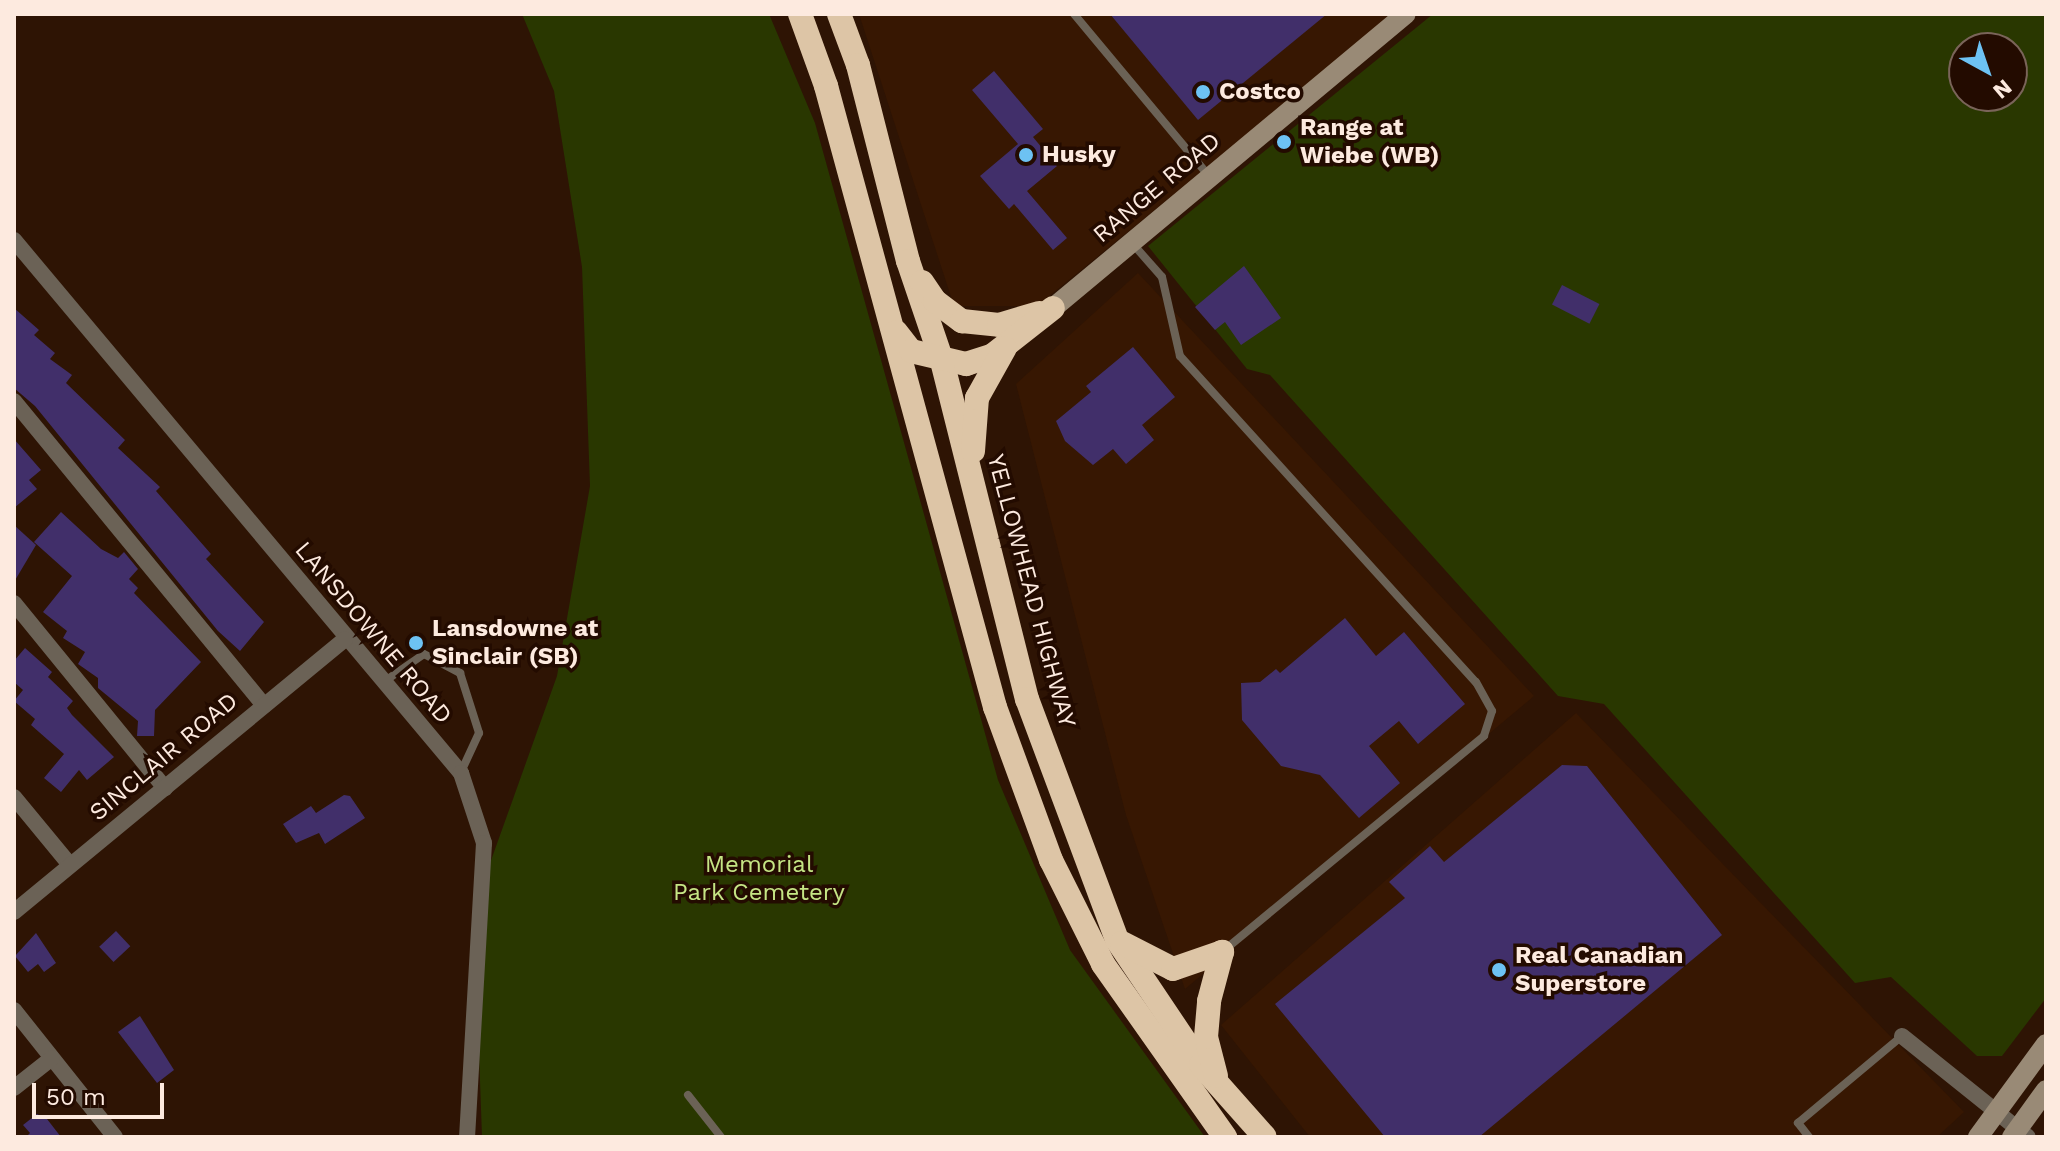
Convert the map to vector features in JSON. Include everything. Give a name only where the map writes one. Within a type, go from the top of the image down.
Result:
[{"type":"highway","points":[[800,14],[826,86],[995,707],[1051,860],[1103,964],[1225,1137]]},
{"type":"highway","name":"YELLOWHEAD HIGHWAY","points":[[839,14],[858,65],[908,261],[942,361],[1027,699],[1117,940],[1201,1065],[1217,1078],[1265,1137]]},
{"type":"highway","points":[[908,261],[935,301],[962,321],[999,325],[1053,308]]},
{"type":"highway","points":[[891,325],[911,351],[942,361],[966,364],[1009,343],[1053,308]]},
{"type":"highway","points":[[974,486],[977,398],[1009,343]]},
{"type":"highway","points":[[1117,940],[1173,969],[1222,952],[1206,1037],[1217,1078]]},
{"type":"street","name":"RANGE ROAD","points":[[1053,308],[1406,14]]},
{"type":"street","name":"LANSDOWNE ROAD","points":[[14,240],[345,639],[461,773],[484,843],[467,1137]]},
{"type":"street","points":[[14,401],[264,705]]},
{"type":"street","points":[[14,603],[165,788]]},
{"type":"street","name":"SINCLAIR ROAD","points":[[14,912],[345,639]]},
{"type":"street","points":[[14,797],[70,865]]},
{"type":"street","points":[[14,1010],[115,1137]]},
{"type":"street","points":[[1902,1036],[2019,1134],[2046,1090]]},
{"type":"street","points":[[1978,1137],[2046,1044]]},
{"type":"street","points":[[14,1088],[52,1058]]},
{"type":"lane","points":[[1074,14],[1210,177]]},
{"type":"lane","points":[[1132,243],[1162,277],[1180,356],[1476,682],[1492,711],[1484,736],[1222,952]]},
{"type":"lane","points":[[384,683],[424,654],[460,673],[479,733],[461,773]]},
{"type":"lane","points":[[1809,1137],[1798,1123],[1902,1036]]},
{"type":"lane","points":[[688,1095],[721,1137]]},
{"type":"shaded area","points":[[859,14],[1395,14],[1037,306],[954,306]]},
{"type":"shaded area","points":[[1138,273],[1534,696],[1185,989],[1126,815],[1016,384]]},
{"type":"shaded area","points":[[1576,713],[1964,1112],[1937,1137],[1310,1137],[1221,1025]]},
{"type":"green space","name":"Memorial Park Cemetery","points":[[522,14],[769,14],[815,123],[998,780],[1070,950],[1205,1137],[482,1137],[478,1024],[489,866],[557,676],[590,486],[582,267],[554,91]]},
{"type":"green space","points":[[1433,14],[2046,14],[2046,998],[2002,1056],[1977,1056],[1891,977],[1855,983],[1604,704],[1558,696],[1270,375],[1247,369],[1148,246]]},
{"type":"building","name":"Costco","points":[[1110,14],[1327,14],[1198,120]]},
{"type":"building","name":"Husky","points":[[994,71],[1043,129],[1033,137],[1057,166],[1027,191],[1067,238],[1053,250],[1014,204],[1009,209],[980,176],[1018,144],[972,90]]},
{"type":"building","points":[[1244,266],[1281,318],[1241,345],[1225,322],[1215,330],[1195,307]]},
{"type":"building","points":[[1562,285],[1599,304],[1589,324],[1552,305]]},
{"type":"building","points":[[14,308],[39,330],[34,335],[55,353],[50,359],[72,375],[66,383],[125,440],[118,448],[160,487],[156,491],[211,554],[206,559],[264,622],[240,651],[218,631],[35,406],[14,388]]},
{"type":"building","points":[[1133,347],[1175,397],[1142,425],[1154,440],[1126,464],[1113,449],[1093,465],[1065,441],[1056,421],[1091,392],[1086,386]]},
{"type":"building","points":[[14,439],[41,470],[29,480],[37,489],[14,508]]},
{"type":"building","points":[[61,512],[101,549],[118,558],[124,552],[138,569],[129,579],[138,588],[134,593],[201,662],[155,710],[154,736],[137,736],[138,721],[98,688],[98,678],[78,664],[85,652],[63,638],[67,631],[43,612],[72,576],[34,542]]},
{"type":"building","points":[[14,525],[36,545],[14,582]]},
{"type":"building","points":[[1345,618],[1376,656],[1404,632],[1465,704],[1418,744],[1399,721],[1369,746],[1400,783],[1359,818],[1320,775],[1281,766],[1242,720],[1241,683],[1260,682],[1276,669],[1280,673]]},
{"type":"building","points":[[25,648],[52,672],[48,677],[73,701],[67,708],[72,715],[114,757],[87,780],[79,770],[61,792],[44,778],[64,754],[31,725],[35,719],[14,701],[23,690],[14,682],[14,661]]},
{"type":"building","name":"Real Canadian Superstore","points":[[1562,765],[1587,766],[1722,935],[1479,1137],[1385,1137],[1275,1004],[1405,898],[1389,882],[1430,846],[1444,862]]},
{"type":"building","points":[[344,795],[350,796],[365,818],[325,844],[319,833],[296,843],[283,824],[311,806],[316,813]]},
{"type":"building","points":[[116,931],[130,946],[114,962],[99,947]]},
{"type":"building","points":[[36,933],[56,963],[44,972],[38,964],[28,972],[15,956]]},
{"type":"building","points":[[140,1016],[174,1070],[157,1083],[118,1032]]},
{"type":"building","points":[[37,1114],[47,1119],[61,1137],[26,1137],[30,1133],[23,1125]]},
{"type":"place","name":"Costco","points":[[1203,92]]},
{"type":"place","name":"Range at Wiebe (WB)","points":[[1284,142]]},
{"type":"place","name":"Husky","points":[[1026,155]]},
{"type":"place","name":"Lansdowne at Sinclair (SB)","points":[[416,643]]},
{"type":"place","name":"Real Canadian Superstore","points":[[1499,970]]}]
